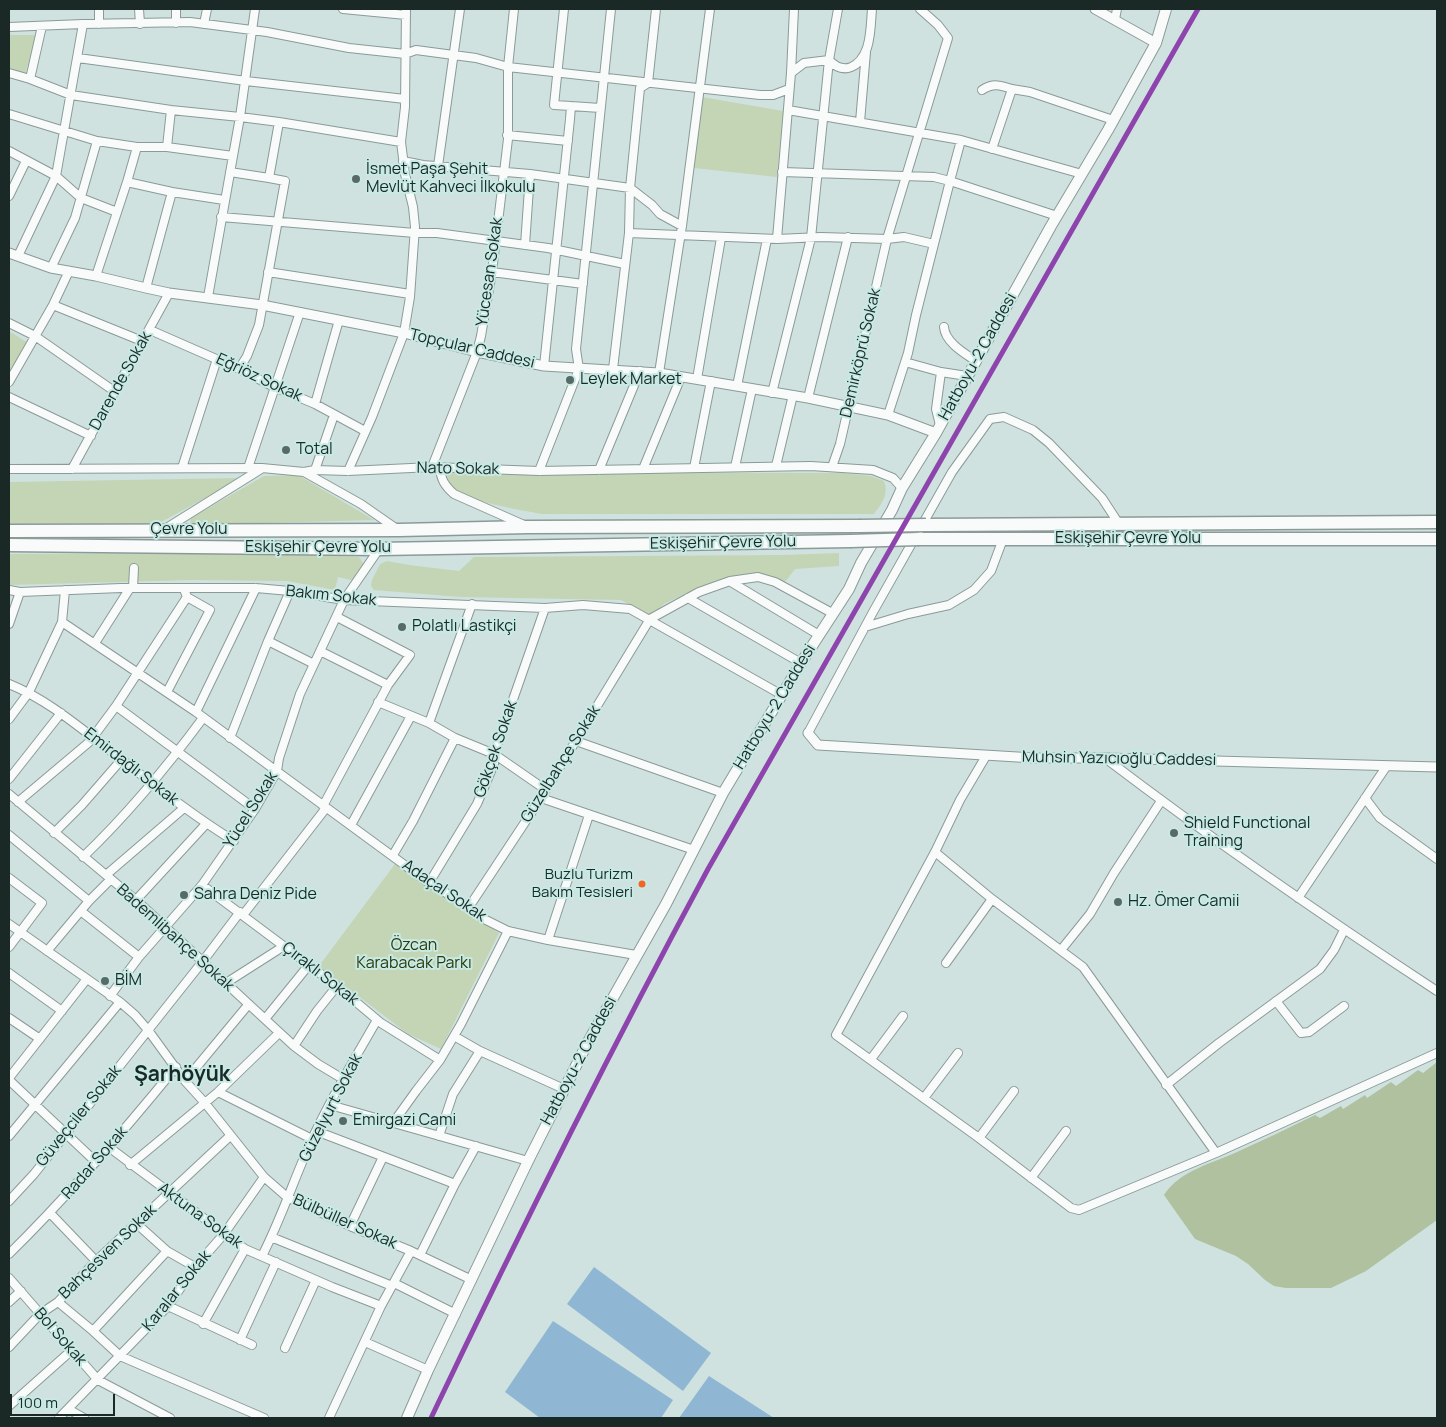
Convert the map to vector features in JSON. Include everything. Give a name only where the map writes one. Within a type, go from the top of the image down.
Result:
[{"type":"highway","name":"Eskişehir Çevre Yolu","points":[[399,530],[528,527],[1437,522]]},
{"type":"highway","name":"Çevre Yolu","points":[[9,531],[399,530]]},
{"type":"highway","name":"Eskişehir Çevre Yolu","points":[[9,545],[379,548],[919,539],[1437,539]]},
{"type":"main road","name":"Hatboyu-2 Caddesi","points":[[407,1418],[428,1370],[564,1089],[636,955],[666,904],[723,793],[801,663],[849,589],[902,488],[938,429],[1156,43],[1166,9]]},
{"type":"street","points":[[99,9],[99,24]]},
{"type":"street","points":[[139,9],[140,24]]},
{"type":"street","points":[[176,9],[176,23]]},
{"type":"street","points":[[204,24],[207,9]]},
{"type":"street","points":[[208,297],[246,81],[254,30],[255,9]]},
{"type":"street","points":[[343,9],[406,12],[405,99],[401,142],[404,174],[414,207],[410,294],[404,332],[348,471]]},
{"type":"street","points":[[438,166],[460,9]]},
{"type":"street","name":"Yücesan Sokak","points":[[436,468],[477,352],[492,272],[508,135],[508,67],[514,9]]},
{"type":"street","points":[[564,9],[554,105],[600,108]]},
{"type":"street","points":[[539,471],[579,368],[576,348],[612,9]]},
{"type":"street","points":[[648,83],[656,9]]},
{"type":"street","points":[[659,373],[681,236],[710,9]]},
{"type":"street","points":[[777,239],[791,73],[794,9]]},
{"type":"street","points":[[772,393],[811,238],[829,60],[838,9]]},
{"type":"street","points":[[860,122],[872,9]]},
{"type":"street","name":"Demirköprü Sokak","points":[[832,467],[840,444],[887,239],[948,38],[938,25],[920,9]]},
{"type":"street","points":[[1095,9],[1156,43]]},
{"type":"street","points":[[1115,19],[1117,9]]},
{"type":"street","points":[[13,254],[56,176],[84,24]]},
{"type":"street","points":[[9,27],[84,24],[204,24],[254,30],[349,48],[405,54],[416,50],[476,58],[508,67],[557,71],[701,89],[773,95],[789,88]]},
{"type":"street","points":[[30,79],[42,26]]},
{"type":"street","points":[[829,60],[836,67],[850,68],[858,62],[867,48]]},
{"type":"street","points":[[78,58],[246,81],[405,99]]},
{"type":"street","points":[[791,73],[804,63],[829,60]]},
{"type":"street","points":[[9,73],[70,95],[171,110],[279,122],[401,142]]},
{"type":"street","points":[[613,369],[629,233],[630,188],[640,88],[648,83]]},
{"type":"street","points":[[982,90],[992,85],[999,85],[1030,92],[1113,120]]},
{"type":"street","points":[[992,149],[1012,89]]},
{"type":"street","points":[[544,366],[571,106]]},
{"type":"street","points":[[167,147],[171,110]]},
{"type":"street","points":[[788,110],[961,140],[1082,174]]},
{"type":"street","points":[[9,114],[97,141],[136,147],[167,147],[233,156]]},
{"type":"street","points":[[269,178],[279,122]]},
{"type":"street","points":[[508,135],[568,141]]},
{"type":"street","points":[[888,415],[905,362],[961,140]]},
{"type":"street","points":[[51,268],[75,218],[97,141]]},
{"type":"street","points":[[96,276],[118,212],[136,147]]},
{"type":"street","points":[[9,151],[56,176],[81,198],[118,212]]},
{"type":"street","points":[[9,196],[26,161]]},
{"type":"street","points":[[403,162],[530,174],[630,188],[652,205],[660,214],[682,226]]},
{"type":"street","points":[[230,172],[284,181],[256,336],[239,369]]},
{"type":"street","points":[[782,172],[934,177],[1057,216]]},
{"type":"street","points":[[525,245],[530,174]]},
{"type":"street","points":[[127,182],[172,192],[224,200]]},
{"type":"street","points":[[146,288],[172,192]]},
{"type":"street","points":[[221,217],[277,220],[414,233],[437,232],[556,249],[625,264]]},
{"type":"street","points":[[629,233],[767,239],[848,237],[887,239],[904,237],[934,244]]},
{"type":"street","points":[[808,398],[848,237]]},
{"type":"street","points":[[697,379],[721,238]]},
{"type":"street","points":[[737,386],[767,239]]},
{"type":"street","name":"Topçular Caddesi","points":[[13,254],[51,268],[96,276],[169,293],[262,305],[404,332],[477,352],[544,366],[640,371],[711,381],[808,398],[888,415],[938,429]]},
{"type":"street","points":[[9,382],[69,271]]},
{"type":"street","points":[[268,272],[410,294]]},
{"type":"street","points":[[492,272],[583,284]]},
{"type":"street","name":"Darende Sokak","points":[[72,468],[169,293]]},
{"type":"street","points":[[52,305],[142,341]]},
{"type":"street","points":[[248,468],[300,312]]},
{"type":"street","points":[[315,404],[339,320]]},
{"type":"street","points":[[9,323],[35,336],[114,391]]},
{"type":"street","points":[[944,327],[947,338],[976,360]]},
{"type":"street","name":"Eğriöz Sokak","points":[[150,330],[315,404],[365,432]]},
{"type":"street","points":[[182,468],[217,359]]},
{"type":"street","points":[[905,362],[941,372],[968,376]]},
{"type":"street","points":[[599,470],[640,371]]},
{"type":"street","points":[[938,429],[936,408],[941,372]]},
{"type":"street","points":[[643,469],[681,377]]},
{"type":"street","points":[[694,468],[711,381]]},
{"type":"street","points":[[735,467],[752,389]]},
{"type":"street","points":[[776,466],[793,395]]},
{"type":"street","points":[[9,397],[90,436]]},
{"type":"street","points":[[315,470],[334,415]]},
{"type":"street","points":[[808,733],[952,472],[990,419],[1004,417],[1033,430],[1049,443],[1102,498],[1119,524]]},
{"type":"street","name":"Nato Sokak","points":[[9,469],[262,468],[304,472],[315,470],[348,471],[436,468],[539,471],[776,466],[832,467],[873,470],[893,478],[902,488]]},
{"type":"street","points":[[163,530],[262,468]]},
{"type":"street","points":[[436,468],[446,487],[454,494],[528,527]]},
{"type":"street","points":[[304,472],[361,504],[399,530]]},
{"type":"street","points":[[865,627],[908,614],[949,605],[974,590],[992,571],[1003,539]]},
{"type":"street","name":"Yücel Sokak","points":[[110,996],[139,957],[202,884],[255,809],[277,771],[279,758],[300,694],[344,600],[379,548]]},
{"type":"street","points":[[95,643],[132,588],[134,568]]},
{"type":"street","points":[[650,619],[700,592],[730,581],[758,578],[775,582],[832,613]]},
{"type":"street","points":[[730,581],[819,635]]},
{"type":"street","name":"Bakım Sokak","points":[[9,590],[20,592],[132,588],[185,593],[256,588],[290,591],[344,600],[545,608],[583,605],[608,606],[630,609],[650,619],[782,695]]},
{"type":"street","points":[[83,857],[114,827],[153,784],[178,751],[199,715],[256,588]]},
{"type":"street","points":[[9,719],[29,692],[62,622],[65,590]]},
{"type":"street","points":[[230,738],[290,591]]},
{"type":"street","points":[[9,624],[20,592]]},
{"type":"street","points":[[18,802],[94,738],[139,672],[185,593],[210,610],[167,692]]},
{"type":"street","points":[[688,598],[801,663]]},
{"type":"street","points":[[429,723],[472,604]]},
{"type":"street","name":"Gökçek Sokak","points":[[429,883],[477,804],[494,764],[494,754],[545,608]]},
{"type":"street","name":"Güveçciler Sokak","points":[[9,1200],[34,1174],[324,807],[378,702],[410,655],[337,617]]},
{"type":"street","name":"Güzelbahçe Sokak","points":[[469,907],[541,798],[650,619]]},
{"type":"street","name":"Adaçal Sokak","points":[[62,622],[139,672],[429,883],[469,907],[484,919],[508,931],[636,955]]},
{"type":"street","points":[[268,641],[314,664]]},
{"type":"street","points":[[320,651],[388,685]]},
{"type":"street","name":"Emirdağlı Sokak","points":[[9,684],[29,692],[61,713],[184,808],[234,841]]},
{"type":"street","points":[[378,702],[429,723],[455,738],[494,754],[546,790]]},
{"type":"street","points":[[116,706],[255,809]]},
{"type":"street","points":[[9,779],[61,713]]},
{"type":"street","points":[[351,825],[411,716]]},
{"type":"street","name":"Muhsin Yazıcıoğlu Caddesi","points":[[808,733],[818,745],[986,756],[1437,767]]},
{"type":"street","points":[[393,856],[455,738]]},
{"type":"street","points":[[576,741],[723,793]]},
{"type":"street","points":[[986,756],[960,800],[935,852],[836,1035],[979,1138],[1071,1208],[1079,1210],[1216,1153],[1437,1053]]},
{"type":"street","points":[[1105,758],[1161,801],[1298,898],[1437,991]]},
{"type":"street","points":[[54,833],[82,805],[122,759]]},
{"type":"street","points":[[1298,898],[1386,766]]},
{"type":"street","name":"Bademlibahçe Sokak","points":[[9,794],[136,900],[294,1046],[318,1064],[343,1079]]},
{"type":"street","points":[[541,798],[694,850]]},
{"type":"street","points":[[1366,798],[1380,818],[1437,859]]},
{"type":"street","points":[[1061,950],[1090,914],[1161,801]]},
{"type":"street","points":[[47,951],[82,912],[108,877],[184,808]]},
{"type":"street","points":[[548,940],[589,815]]},
{"type":"street","points":[[136,900],[206,824]]},
{"type":"street","points":[[9,835],[89,902]]},
{"type":"street","points":[[935,852],[992,900],[1083,967],[1216,1153]]},
{"type":"street","points":[[9,878],[42,903],[9,948]]},
{"type":"street","name":"Çıraklı Sokak","points":[[202,884],[308,966],[337,986],[377,1020],[440,1060]]},
{"type":"street","points":[[946,963],[992,900]]},
{"type":"street","points":[[82,912],[139,957]]},
{"type":"street","name":"Bülbüller Sokak","points":[[9,924],[86,980],[120,1002],[135,1015],[264,1177],[287,1197],[420,1255],[472,1280]]},
{"type":"street","points":[[1166,1084],[1320,969],[1334,950],[1344,930]]},
{"type":"street","points":[[393,1123],[440,1060],[508,931]]},
{"type":"street","points":[[226,983],[284,946]]},
{"type":"street","points":[[264,1019],[308,966]]},
{"type":"street","points":[[9,973],[62,1011]]},
{"type":"street","points":[[86,980],[9,1079],[96,1162]]},
{"type":"street","points":[[294,1046],[317,1011],[337,986]]},
{"type":"street","points":[[1276,1001],[1301,1032],[1304,1033],[1309,1032],[1344,1006]]},
{"type":"street","points":[[9,1136],[120,1002]]},
{"type":"street","points":[[186,1081],[248,1005]]},
{"type":"street","points":[[871,1059],[903,1016]]},
{"type":"street","points":[[9,1018],[40,1039]]},
{"type":"street","name":"Güzelyurt Sokak","points":[[262,1256],[314,1135],[377,1020]]},
{"type":"street","points":[[130,1165],[218,1092],[279,1033]]},
{"type":"street","points":[[454,1036],[480,1051],[564,1089]]},
{"type":"street","points":[[439,1136],[453,1094],[480,1051]]},
{"type":"street","points":[[924,1098],[958,1053]]},
{"type":"street","name":"Radar Sokak","points":[[9,1254],[110,1148],[176,1066]]},
{"type":"street","points":[[218,1092],[314,1135],[383,1157],[455,1184]]},
{"type":"street","points":[[979,1138],[1014,1092]]},
{"type":"street","points":[[330,1105],[528,1161]]},
{"type":"street","points":[[1031,1178],[1066,1131]]},
{"type":"street","name":"Bahçesven Sokak","points":[[9,1347],[40,1314],[58,1302],[96,1261],[230,1136]]},
{"type":"street","points":[[420,1255],[476,1146]]},
{"type":"street","name":"Aktuna Sokak","points":[[110,1148],[130,1165],[245,1249],[381,1306]]},
{"type":"street","points":[[350,1226],[383,1157]]},
{"type":"street","name":"Karalar Sokak","points":[[59,1418],[168,1306],[195,1267],[224,1234],[264,1177]]},
{"type":"street","points":[[50,1213],[96,1261]]},
{"type":"street","points":[[137,1224],[167,1251],[195,1267]]},
{"type":"street","points":[[271,1237],[393,1284],[456,1314]]},
{"type":"street","points":[[203,1324],[245,1249]]},
{"type":"street","points":[[93,1331],[167,1251]]},
{"type":"street","points":[[329,1418],[381,1306],[411,1251]]},
{"type":"street","points":[[240,1340],[276,1262]]},
{"type":"street","name":"Bol Sokak","points":[[9,1278],[98,1380],[170,1418]]},
{"type":"street","points":[[285,1348],[316,1280]]},
{"type":"street","points":[[9,1302],[21,1291]]},
{"type":"street","points":[[58,1302],[120,1356],[264,1418]]},
{"type":"street","points":[[168,1306],[203,1324],[252,1344]]},
{"type":"street","points":[[365,1342],[428,1370]]},
{"type":"street","points":[[9,1406],[72,1350]]},
{"type":"street","points":[[68,1410],[84,1418]]},
{"type":"green space","points":[[9,35],[37,35],[25,74],[9,69]]},
{"type":"green space","points":[[702,97],[783,111],[777,177],[694,168]]},
{"type":"green space","points":[[9,331],[28,343],[9,374]]},
{"type":"green space","points":[[446,472],[843,473],[871,476],[884,481],[886,491],[882,502],[874,514],[542,514],[508,508],[469,497],[452,486]]},
{"type":"green space","points":[[298,475],[374,520],[190,525],[191,518],[264,476]]},
{"type":"green space","points":[[240,478],[161,522],[126,525],[9,528],[9,482]]},
{"type":"green space","points":[[284,553],[359,557],[365,566],[355,581],[338,577],[335,590],[287,581],[191,580],[9,585],[9,554]]},
{"type":"green space","points":[[839,553],[839,566],[795,569],[785,582],[758,575],[732,577],[689,592],[664,604],[651,616],[621,600],[461,597],[374,590],[371,586],[380,564],[387,561],[459,571],[474,557]]},
{"type":"green space","name":"Özcan Karabacak Parkı","points":[[395,864],[499,933],[441,1049],[408,1034],[319,966]]},
{"type":"green space","points":[[1437,1062],[1437,1220],[1366,1271],[1331,1288],[1286,1288],[1274,1286],[1236,1256],[1195,1239],[1164,1195],[1178,1180],[1197,1169],[1315,1115],[1320,1118],[1341,1106],[1343,1109],[1365,1095],[1367,1098],[1391,1082],[1396,1086],[1418,1070],[1423,1073]]},
{"type":"water","points":[[594,1267],[711,1353],[683,1391],[567,1304]]},
{"type":"water","points":[[553,1321],[673,1400],[661,1418],[540,1418],[505,1392]]},
{"type":"water","points":[[709,1376],[774,1418],[679,1418]]},
{"type":"transit line","points":[[431,1418],[566,1142],[708,869],[1198,9]]},
{"type":"place","name":"İsmet Paşa Şehit Mevlüt Kahveci İlkokulu","points":[[356,179]]},
{"type":"place","name":"Leylek Market","points":[[570,380]]},
{"type":"place","name":"Total","points":[[286,450]]},
{"type":"place","name":"Polatlı Lastikçi","points":[[402,627]]},
{"type":"place","name":"Shield Functional Training","points":[[1174,833]]},
{"type":"place","name":"Buzlu Turizm Bakım Tesisleri","points":[[642,884]]},
{"type":"place","name":"Sahra Deniz Pide","points":[[184,895]]},
{"type":"place","name":"Hz. Ömer Camii","points":[[1118,902]]},
{"type":"place","name":"BİM","points":[[105,981]]},
{"type":"place","name":"Emirgazi Cami","points":[[343,1121]]},
{"type":"district","name":"Şarhöyük","points":[[182,1075]]}]
